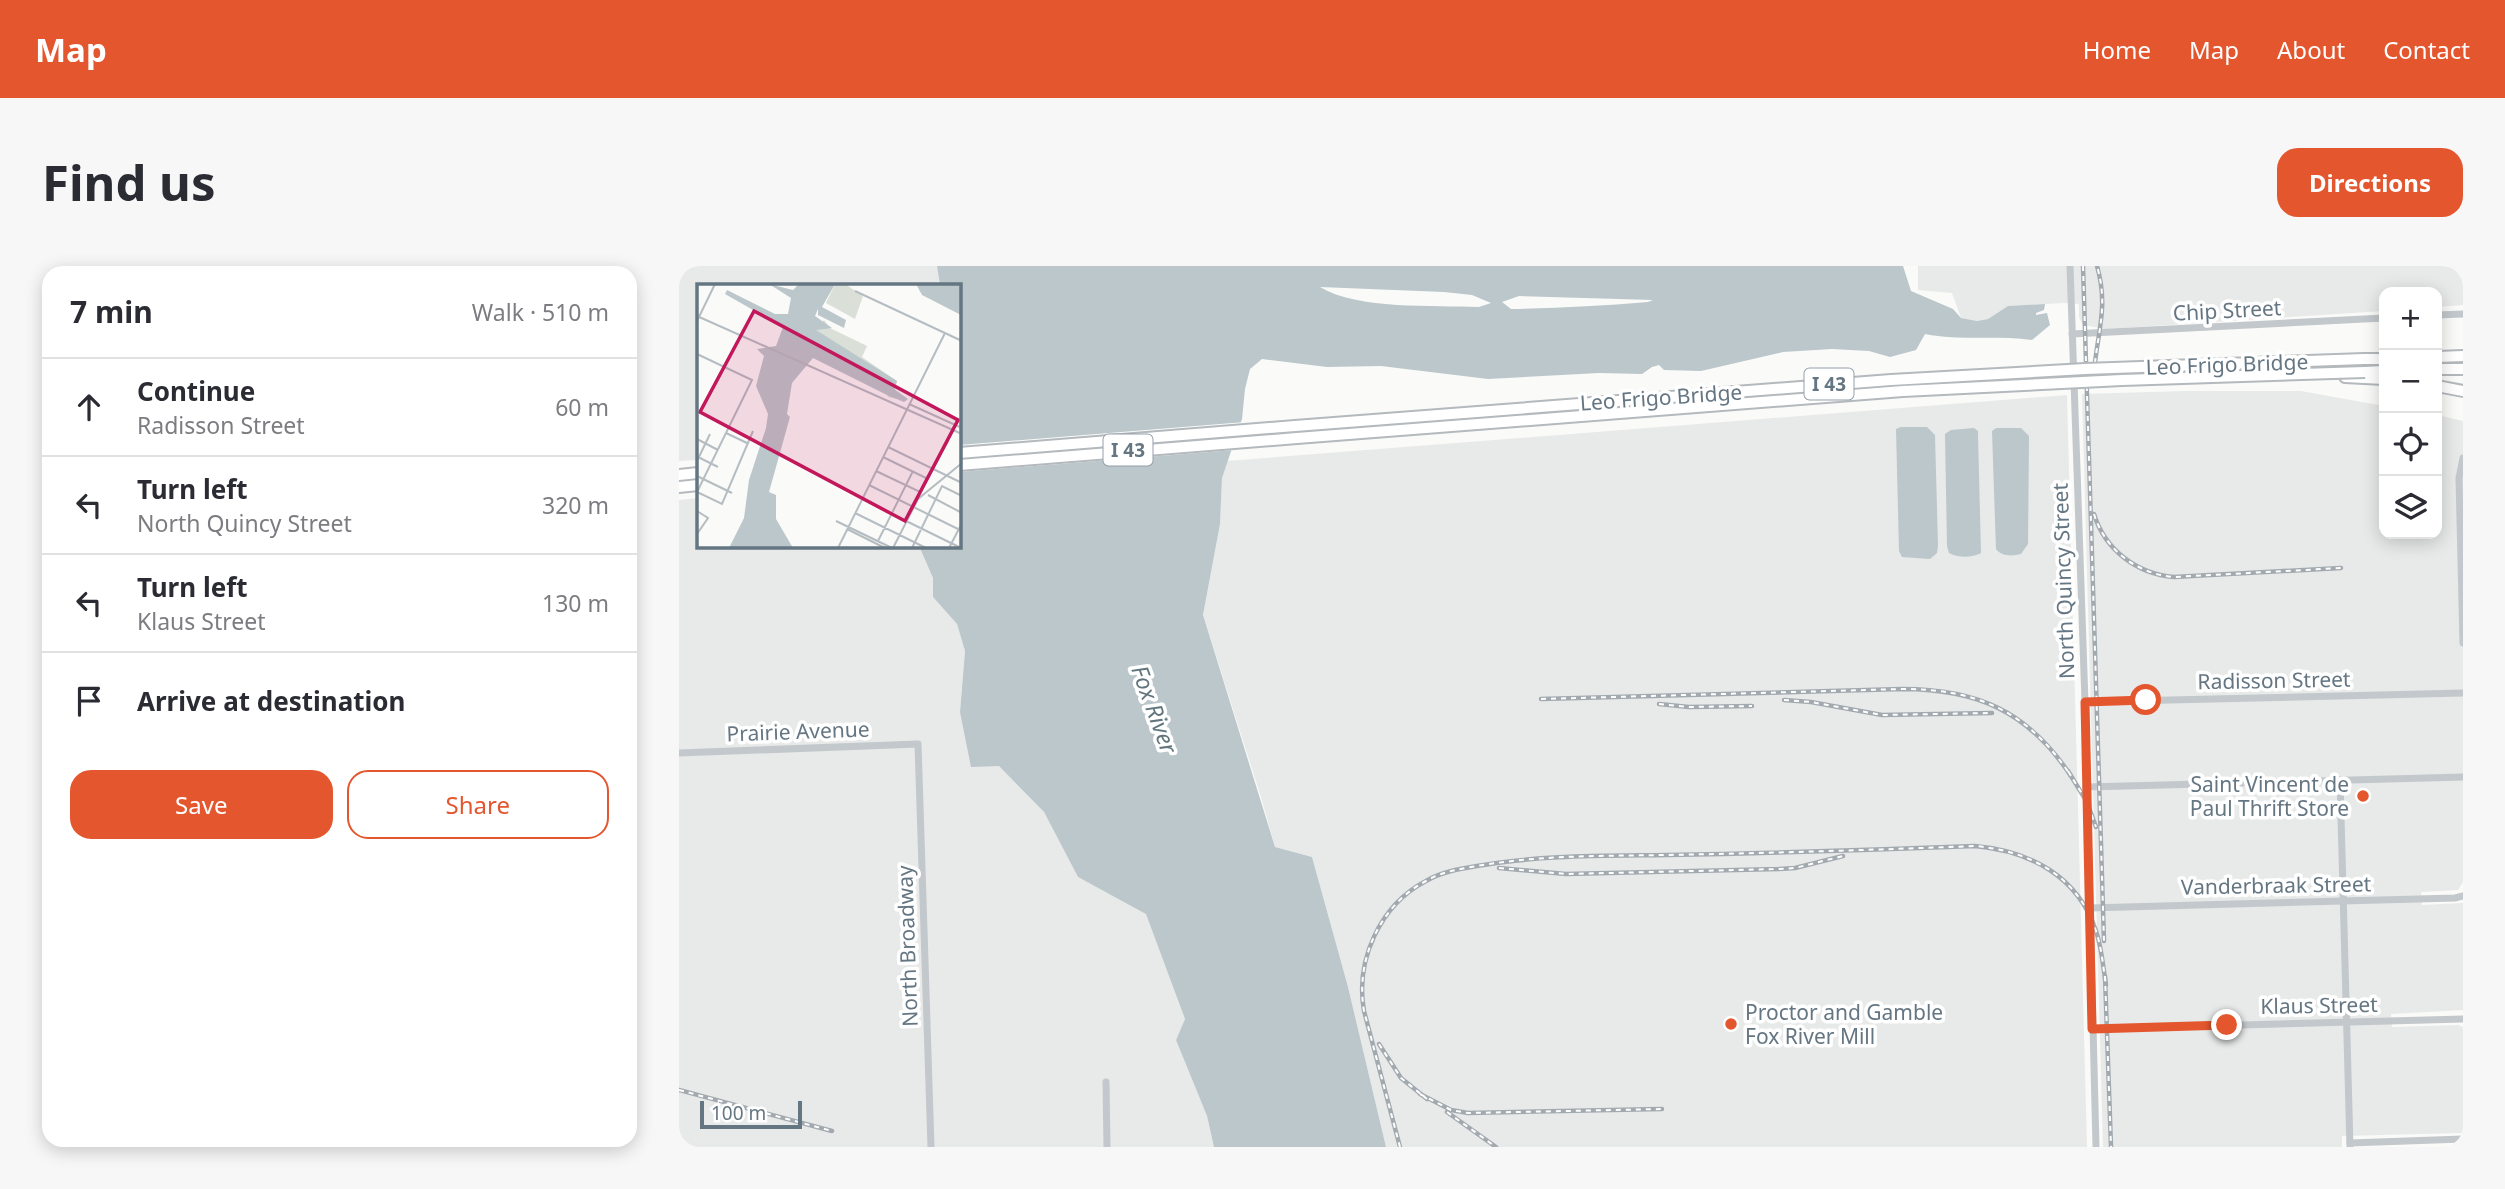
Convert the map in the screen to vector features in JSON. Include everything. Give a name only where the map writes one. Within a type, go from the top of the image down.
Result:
[{"type":"highway","points":[[2442,357],[2463,356]]},
{"type":"highway","name":"Leo Frigo Bridge","points":[[961,453],[1891,380],[2085,369],[2379,359]]},
{"type":"highway","points":[[2442,369],[2463,369]]},
{"type":"highway","name":"I 43","points":[[961,465],[1881,393],[2101,381],[2304,373],[2365,375],[2379,372]]},
{"type":"highway","points":[[2365,375],[2379,378]]},
{"type":"highway","points":[[2442,387],[2463,391]]},
{"type":"highway","points":[[679,475],[697,473]]},
{"type":"highway","points":[[679,487],[697,485]]},
{"type":"street","name":"North Quincy Street","points":[[2070,266],[2085,702],[2096,1147]]},
{"type":"street","points":[[2442,315],[2463,314]]},
{"type":"street","name":"Chip Street","points":[[2072,334],[2379,318]]},
{"type":"street","points":[[2463,458],[2459,478],[2463,643]]},
{"type":"street","name":"Radisson Street","points":[[2085,702],[2463,693]]},
{"type":"street","name":"Prairie Avenue","points":[[679,753],[918,744]]},
{"type":"street","name":"North Broadway","points":[[918,744],[931,1147]]},
{"type":"street","points":[[2086,787],[2463,777]]},
{"type":"street","points":[[2340,780],[2350,1145],[2463,1139]]},
{"type":"street","name":"Vanderbraak Street","points":[[2089,908],[2463,896]]},
{"type":"street","name":"Klaus Street","points":[[2092,1029],[2463,1019]]},
{"type":"street","points":[[1105,1082],[1107,1147]]},
{"type":"shaded area","points":[[679,266],[937,266],[940,284],[697,284],[697,460],[679,461]]},
{"type":"shaded area","points":[[1918,266],[2463,266],[2463,305],[2442,307],[2442,287],[2379,287],[2379,311],[2106,329],[2083,325],[2079,317],[2079,304],[2008,306],[1988,319],[1977,321],[1961,318],[1952,293],[1918,290]]},
{"type":"shaded area","points":[[2301,391],[2379,405],[2379,539],[2442,539],[2442,416],[2463,421],[2463,882],[2458,890],[2421,892],[2422,905],[2463,903],[2463,1010],[2391,1014],[2392,1027],[2463,1027],[2463,1133],[2342,1136],[2342,1147],[2103,1147],[2082,394]]},
{"type":"shaded area","points":[[2067,395],[2087,1147],[1386,1147],[1348,987],[1312,857],[1275,847],[1203,615],[1220,524],[1222,478],[1227,461]]},
{"type":"shaded area","points":[[697,498],[697,548],[920,548],[933,578],[933,597],[957,624],[965,651],[960,712],[999,766],[1044,812],[1078,877],[1146,913],[1185,1019],[1176,1040],[1207,1116],[1214,1147],[679,1147],[679,500]]},
{"type":"water","name":"Fox River","points":[[937,266],[1903,266],[1911,291],[1953,309],[1961,318],[1977,321],[1988,319],[2008,306],[2045,304],[2044,310],[2036,315],[2047,313],[2050,325],[2032,340],[1925,334],[1916,350],[1890,357],[1869,351],[1832,349],[1783,352],[1701,371],[1664,370],[1659,365],[1642,374],[1599,373],[1488,379],[1381,366],[1327,367],[1262,359],[1250,369],[1242,419],[1222,478],[1220,524],[1203,615],[1275,847],[1312,857],[1348,987],[1386,1147],[1214,1147],[1207,1116],[1176,1040],[1185,1019],[1146,914],[1078,877],[1044,812],[999,766],[971,767],[960,712],[965,651],[957,624],[933,597],[933,578],[920,548],[961,548],[961,284],[940,284]],"holes":[[[1320,287],[1472,295],[1491,303],[1479,307],[1375,303],[1355,300]],[[1519,296],[1653,300],[1614,305],[1511,309],[1502,302]]]},
{"type":"water","points":[[1927,427],[1935,435],[1938,546],[1937,553],[1930,559],[1902,557],[1899,551],[1896,429]]},
{"type":"water","points":[[1974,428],[1978,431],[1981,553],[1961,557],[1949,553],[1947,546],[1945,434],[1951,430]]},
{"type":"water","points":[[1996,428],[2021,428],[2029,436],[2028,544],[2018,555],[2004,555],[1996,549],[1992,431]]},
{"type":"pier","points":[[1245,422],[1235,450],[961,472],[961,445]]},
{"type":"railway","points":[[2083,266],[2104,941]]},
{"type":"railway","points":[[2094,373],[2102,308],[2097,266]]},
{"type":"railway","points":[[2094,514],[2099,527],[2114,549],[2135,565],[2160,575],[2174,577],[2341,568]]},
{"type":"railway","points":[[1541,699],[1902,689],[1954,693],[1999,708],[2018,720],[2037,735],[2071,776]]},
{"type":"railway","points":[[1784,700],[1811,702],[1882,715],[1992,713]]},
{"type":"railway","points":[[1659,704],[1689,707],[1752,706]]},
{"type":"railway","points":[[2068,771],[2087,802],[2096,827]]},
{"type":"railway","points":[[1400,1147],[1364,1011],[1363,973],[1374,936],[1396,904],[1426,881],[1457,870],[1501,862],[1572,857],[1975,846],[1995,849],[2033,861],[2064,881],[2077,895],[2096,931],[2106,985]]},
{"type":"railway","points":[[1499,868],[1566,874],[1779,869],[1795,868],[1843,856]]},
{"type":"railway","points":[[2105,976],[2111,1147]]},
{"type":"railway","points":[[1379,1044],[1401,1078],[1427,1099]]},
{"type":"railway","points":[[679,1090],[832,1131]]},
{"type":"railway","points":[[1420,1094],[1451,1110],[1468,1113],[1662,1109]]},
{"type":"railway","points":[[1447,1112],[1496,1147]]},
{"type":"place","name":"Saint Vincent de Paul Thrift Store","points":[[2363,796]]},
{"type":"place","name":"Proctor and Gamble Fox River Mill","points":[[1731,1024]]},
{"type":"route","points":[[2146,700],[2085,702],[2092,1029],[2227,1025]]}]
